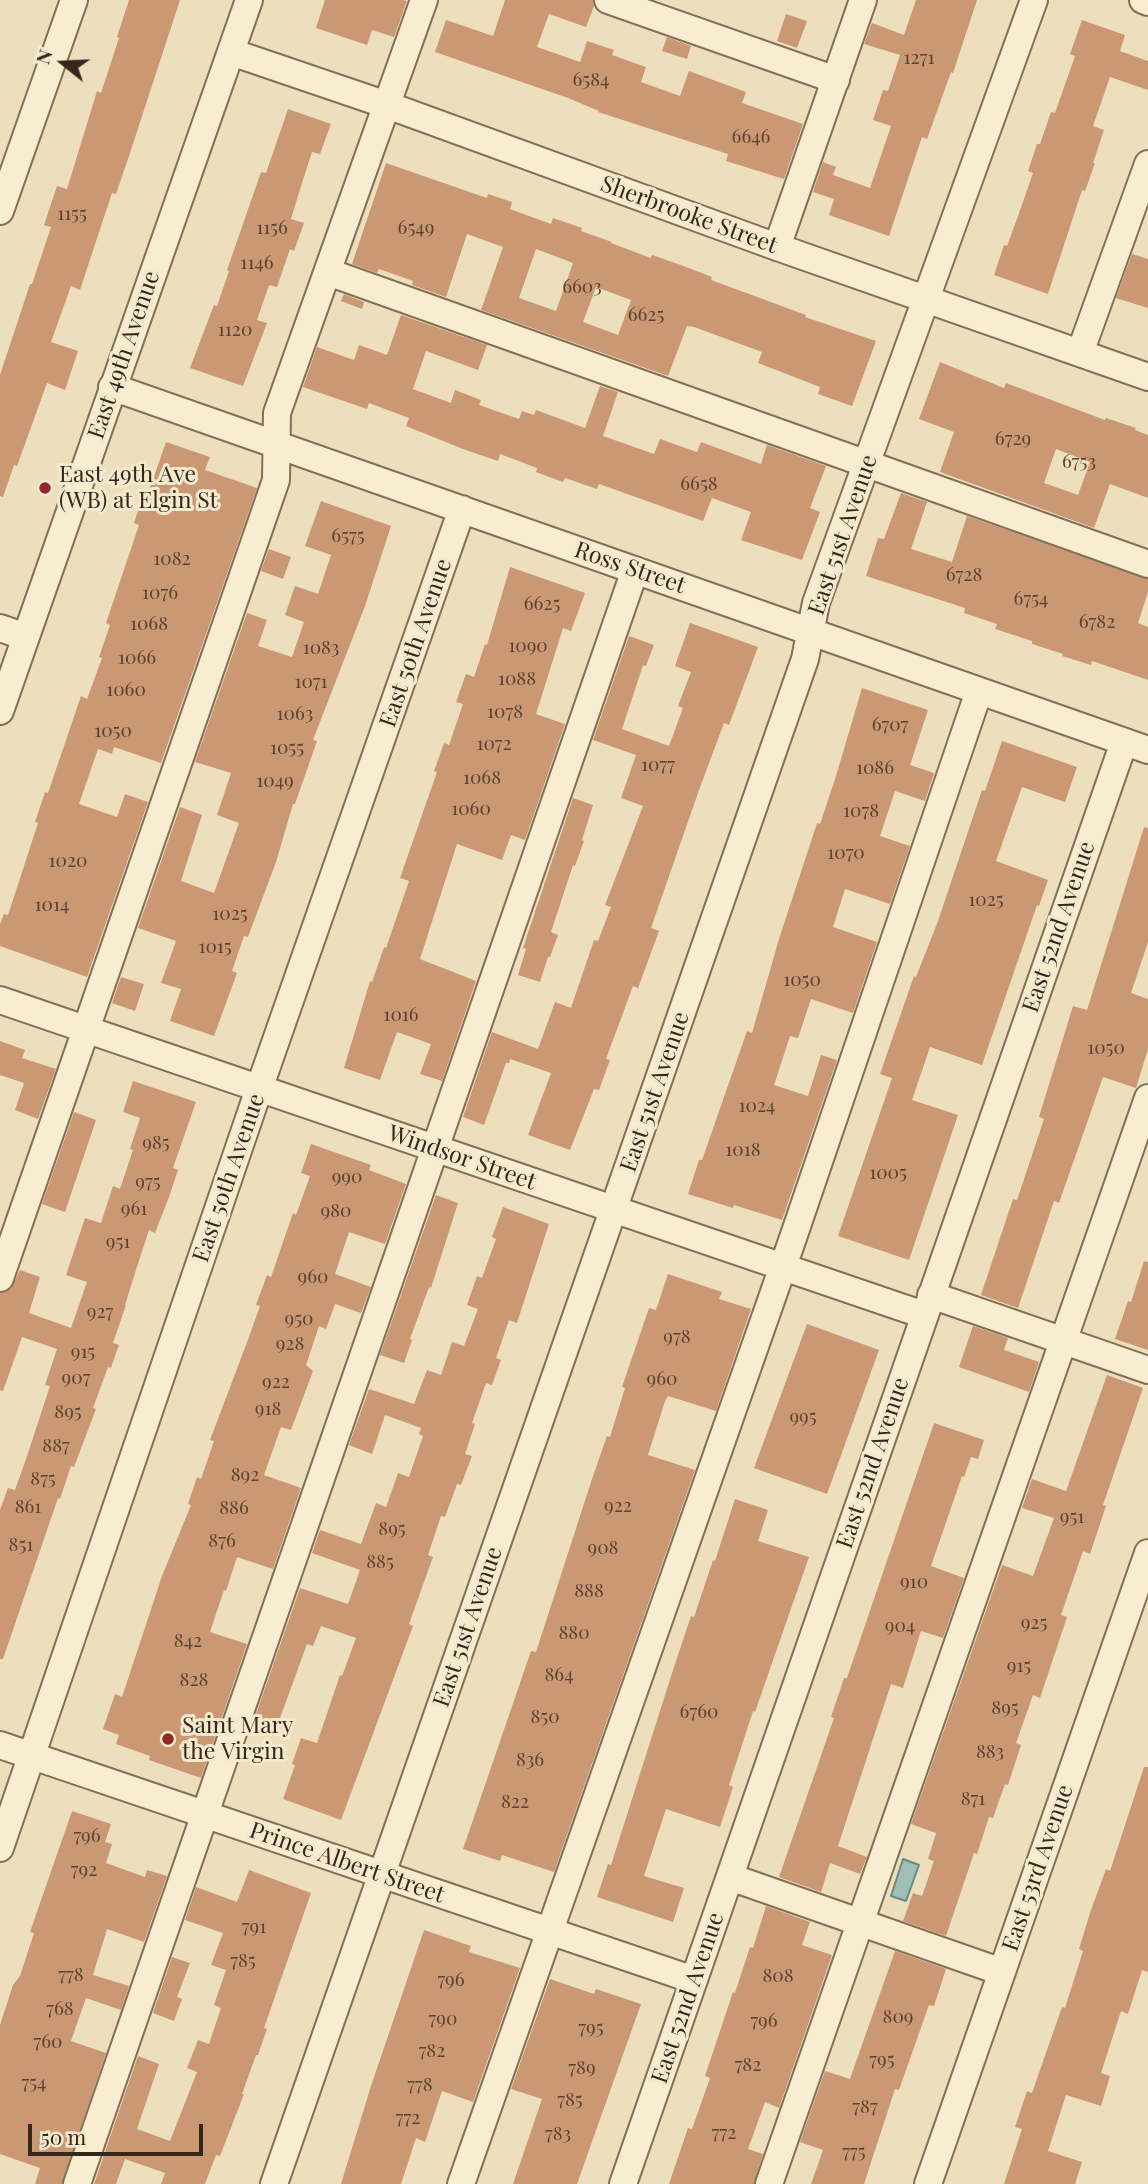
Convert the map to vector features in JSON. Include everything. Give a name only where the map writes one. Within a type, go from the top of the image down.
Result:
[{"type":"street","points":[[0,211],[74,0]]},
{"type":"street","name":"East 49th Avenue","points":[[0,711],[249,0]]},
{"type":"street","points":[[0,1278],[276,480],[277,412],[424,0]]},
{"type":"street","points":[[608,0],[836,80]]},
{"type":"street","points":[[777,247],[863,0]]},
{"type":"street","name":"East 51st Avenue","points":[[274,2184],[805,659],[816,603],[1034,0]]},
{"type":"street","name":"Sherbrooke Street","points":[[231,52],[387,105],[777,247],[1148,377]]},
{"type":"street","points":[[1080,353],[1145,179]]},
{"type":"street","points":[[328,272],[1148,564]]},
{"type":"street","name":"Ross Street","points":[[113,387],[1136,746]]},
{"type":"street","name":"East 50th Avenue","points":[[0,1848],[259,1089],[462,509]]},
{"type":"street","points":[[77,2184],[635,570]]},
{"type":"street","points":[[0,628],[26,637]]},
{"type":"street","points":[[461,2184],[782,1267],[979,691]]},
{"type":"street","name":"East 52nd Avenue","points":[[624,2184],[928,1305],[1136,746]]},
{"type":"street","name":"Windsor Street","points":[[0,1000],[782,1267],[1062,1340],[1148,1370]]},
{"type":"street","points":[[769,2184],[1148,1098]]},
{"type":"street","name":"East 53rd Avenue","points":[[928,2184],[1148,1553]]},
{"type":"street","name":"Prince Albert Street","points":[[0,1745],[694,1980]]},
{"type":"street","points":[[730,1877],[1002,1972]]},
{"type":"water","points":[[903,1859],[919,1865],[906,1901],[891,1896]]},
{"type":"building","points":[[129,0],[180,0],[116,194],[112,193],[80,290],[71,286],[51,342],[78,351],[65,390],[47,383],[3,497],[0,496],[0,375],[51,227],[44,225],[57,186],[67,189],[97,91],[101,93]]},
{"type":"building","points":[[325,0],[407,1],[394,37],[372,30],[367,45],[316,28]]},
{"type":"building","points":[[505,0],[593,0],[594,6],[586,27],[549,14],[537,47],[580,62],[587,41],[614,50],[612,55],[646,67],[641,82],[680,96],[689,71],[746,92],[742,103],[803,124],[784,179],[726,161],[728,154],[598,112],[568,98],[435,52],[446,20],[493,36]]},
{"type":"building","points":[[916,0],[977,0],[953,73],[951,72],[927,139],[922,137],[889,236],[829,215],[834,199],[813,192],[823,162],[836,167],[833,175],[870,188],[891,126],[873,120],[883,90],[888,91],[900,55],[864,44],[872,23],[904,35]]},
{"type":"building","points":[[786,14],[807,21],[797,48],[777,41]]},
{"type":"building","points":[[1082,20],[1125,35],[1120,51],[1148,61],[1148,90],[1110,77],[1093,126],[1104,130],[1095,163],[1085,191],[1082,190],[1048,294],[994,275],[1033,173],[1028,171],[1037,144],[1040,144],[1051,112],[1055,113],[1075,56],[1070,54]]},
{"type":"building","points":[[667,37],[691,46],[687,59],[662,51]]},
{"type":"building","points":[[288,109],[331,124],[320,154],[312,152],[291,219],[304,223],[294,251],[290,249],[277,287],[269,285],[257,320],[267,323],[243,386],[190,368],[214,305],[217,306],[261,172],[266,173]]},
{"type":"building","points":[[386,163],[487,198],[488,194],[512,202],[510,209],[551,224],[553,218],[582,228],[581,231],[611,243],[651,258],[652,255],[681,265],[712,277],[711,280],[806,315],[805,317],[876,341],[852,406],[818,394],[820,387],[758,363],[762,352],[694,327],[687,326],[668,376],[481,310],[503,247],[467,234],[446,297],[379,269],[377,273],[352,264]],"holes":[[[536,249],[573,263],[556,311],[519,298]],[[596,287],[631,300],[618,335],[583,322]]]},
{"type":"building","points":[[1132,254],[1148,259],[1148,308],[1116,298]]},
{"type":"building","points":[[344,294],[364,302],[362,309],[341,301]]},
{"type":"building","points":[[401,315],[487,345],[478,370],[426,351],[413,389],[451,403],[455,390],[481,400],[479,405],[519,419],[522,411],[534,415],[536,410],[585,428],[600,386],[618,392],[603,436],[654,454],[660,439],[697,452],[701,442],[761,464],[767,445],[826,466],[810,508],[820,512],[802,560],[741,540],[751,512],[712,498],[703,521],[599,484],[597,489],[565,478],[563,482],[536,472],[537,468],[500,454],[498,461],[406,426],[409,418],[369,403],[367,409],[303,387],[317,347],[354,360],[359,345],[387,355]]},
{"type":"building","points":[[940,362],[1004,388],[1006,383],[1105,420],[1106,418],[1136,428],[1135,430],[1148,435],[1148,498],[1110,484],[1094,528],[940,472],[954,432],[919,419]],"holes":[[[1056,449],[1090,462],[1078,495],[1044,483]]]},
{"type":"building","points":[[166,442],[210,457],[205,470],[257,488],[161,763],[114,747],[112,754],[98,749],[79,804],[117,817],[125,794],[148,802],[87,977],[0,946],[0,924],[4,914],[8,915],[38,823],[35,822],[45,792],[48,793],[81,696],[87,699],[102,658],[99,657],[110,625],[106,623],[139,525],[134,523],[145,490],[149,491]]},
{"type":"building","points":[[901,493],[927,502],[911,549],[952,562],[967,516],[1148,579],[1148,592],[1138,623],[1148,627],[1148,680],[1092,661],[1091,665],[1062,656],[1063,654],[1032,644],[1032,641],[995,629],[997,624],[964,613],[965,608],[866,576],[878,538],[884,539]]},
{"type":"building","points":[[321,501],[391,526],[365,606],[313,740],[317,741],[293,804],[276,862],[248,937],[244,936],[232,971],[237,973],[214,1036],[170,1021],[181,989],[161,983],[176,941],[138,928],[180,807],[202,815],[181,881],[214,893],[239,823],[217,815],[231,773],[195,762],[247,613],[267,620],[258,646],[292,657],[304,622],[285,615],[295,586],[318,594],[331,555],[305,546]]},
{"type":"building","points":[[269,549],[291,557],[283,579],[261,571]]},
{"type":"building","points":[[510,567],[585,593],[571,631],[563,628],[536,714],[565,724],[525,840],[511,835],[502,860],[457,844],[420,959],[476,981],[442,1081],[420,1074],[431,1044],[397,1032],[380,1080],[344,1068],[370,981],[372,982],[384,947],[386,948],[409,881],[400,878],[437,772],[434,771],[444,743],[449,745],[463,704],[456,702],[466,674],[474,677],[485,644],[487,645]]},
{"type":"building","points":[[690,623],[758,647],[729,725],[724,723],[699,790],[651,928],[659,931],[638,988],[633,986],[606,1059],[610,1060],[599,1090],[594,1089],[570,1150],[528,1135],[551,1073],[510,1059],[509,1063],[506,1063],[484,1125],[463,1117],[492,1032],[538,1049],[555,1002],[571,1008],[594,940],[598,941],[611,907],[605,905],[643,806],[621,798],[636,755],[593,740],[629,636],[654,645],[646,666],[643,665],[622,729],[669,746],[683,708],[678,706],[691,672],[675,666]]},
{"type":"building","points":[[862,688],[928,710],[910,765],[934,773],[925,801],[895,791],[880,836],[910,846],[890,904],[845,889],[833,927],[877,942],[853,1013],[811,999],[798,1038],[790,1036],[774,1085],[808,1096],[821,1055],[837,1060],[782,1220],[688,1194],[747,1031],[752,1033],[779,939],[817,823],[820,824],[836,776]]},
{"type":"building","points":[[1002,741],[1077,767],[1065,802],[1022,787],[996,861],[1048,880],[982,1065],[930,1047],[912,1100],[958,1115],[909,1260],[838,1236],[892,1078],[880,1074]]},
{"type":"building","points":[[573,798],[593,805],[582,840],[584,841],[575,866],[573,865],[551,932],[558,935],[540,982],[518,975],[526,949],[523,948]]},
{"type":"building","points":[[1144,827],[1148,828],[1148,942],[1131,993],[1148,999],[1148,1049],[1136,1088],[1103,1077],[1059,1203],[1054,1201],[1018,1308],[981,1295],[1013,1199],[1017,1200],[1044,1119],[1039,1117],[1073,1006],[1087,1010]]},
{"type":"building","points":[[121,977],[144,984],[135,1011],[112,1003]]},
{"type":"building","points":[[0,1041],[25,1050],[22,1058],[56,1069],[38,1119],[15,1110],[24,1083],[0,1075]]},
{"type":"building","points":[[133,1081],[196,1102],[173,1168],[178,1170],[169,1197],[155,1233],[149,1230],[136,1270],[113,1343],[119,1345],[111,1368],[108,1367],[93,1408],[96,1409],[74,1467],[71,1466],[60,1499],[58,1498],[3,1659],[0,1659],[0,1510],[8,1488],[15,1490],[26,1459],[50,1386],[45,1385],[57,1349],[22,1337],[3,1391],[0,1390],[0,1293],[11,1289],[20,1270],[40,1277],[29,1313],[71,1328],[87,1282],[66,1275],[85,1218],[101,1223],[113,1186],[120,1189],[140,1118],[123,1112]]},
{"type":"building","points":[[74,1112],[96,1120],[65,1212],[42,1204]]},
{"type":"building","points":[[311,1144],[371,1165],[369,1170],[406,1184],[385,1244],[349,1232],[335,1274],[371,1287],[361,1313],[335,1304],[326,1329],[319,1326],[306,1365],[313,1371],[291,1430],[281,1427],[264,1475],[301,1488],[273,1569],[237,1557],[226,1591],[224,1590],[210,1632],[247,1644],[201,1778],[149,1760],[150,1756],[116,1744],[119,1735],[103,1729],[115,1694],[122,1697],[162,1576],[191,1505],[188,1504],[197,1477],[201,1479],[214,1441],[210,1440],[260,1306],[256,1305],[267,1275],[271,1277],[293,1213],[296,1215],[310,1176],[301,1173]]},
{"type":"building","points":[[436,1195],[458,1203],[404,1363],[380,1355]]},
{"type":"building","points":[[503,1207],[549,1224],[517,1323],[509,1320],[496,1358],[501,1360],[492,1385],[486,1383],[472,1423],[475,1424],[465,1454],[472,1456],[461,1485],[457,1484],[445,1517],[441,1516],[428,1555],[433,1557],[409,1624],[413,1626],[341,1820],[283,1799],[301,1738],[317,1743],[340,1675],[342,1676],[356,1638],[321,1626],[313,1646],[307,1644],[276,1729],[254,1720],[300,1588],[348,1604],[360,1570],[312,1553],[320,1530],[361,1544],[376,1503],[386,1507],[398,1473],[409,1477],[423,1436],[419,1434],[421,1428],[385,1415],[372,1454],[349,1445],[369,1389],[414,1404],[427,1370],[441,1375],[452,1342],[464,1346],[478,1309],[467,1305],[477,1276],[482,1278],[496,1239],[492,1237]]},
{"type":"building","points":[[1144,1261],[1148,1262],[1148,1350],[1115,1339],[1128,1301],[1131,1302]]},
{"type":"building","points":[[668,1274],[722,1292],[719,1299],[751,1309],[716,1411],[668,1396],[665,1401],[648,1455],[695,1470],[554,1872],[502,1855],[500,1861],[463,1849],[531,1651],[536,1652],[607,1436],[610,1437],[625,1388],[622,1387],[649,1308],[656,1310]]},
{"type":"building","points":[[807,1324],[879,1350],[827,1494],[754,1468]]},
{"type":"building","points":[[973,1326],[1008,1338],[1004,1350],[1039,1362],[1029,1392],[959,1367]]},
{"type":"building","points":[[1107,1375],[1143,1388],[1103,1505],[1106,1506],[1090,1554],[1083,1551],[1061,1615],[1067,1617],[1040,1698],[1033,1695],[1016,1743],[1021,1745],[1008,1785],[1005,1784],[993,1818],[989,1817],[977,1854],[974,1853],[946,1936],[903,1921],[913,1893],[922,1896],[934,1861],[928,1859],[936,1833],[911,1824],[1002,1565],[1033,1576],[1054,1518],[1022,1508],[1032,1479],[1066,1491]]},
{"type":"building","points":[[934,1423],[984,1440],[978,1459],[971,1457],[964,1477],[962,1476],[931,1566],[964,1578],[943,1638],[921,1631],[903,1688],[891,1684],[838,1846],[867,1857],[860,1874],[830,1863],[821,1892],[779,1877],[834,1718],[831,1717],[844,1678],[847,1678]]},
{"type":"building","points":[[735,1499],[768,1510],[758,1541],[809,1557],[755,1712],[753,1711],[729,1785],[733,1787],[720,1827],[666,1809],[644,1876],[684,1888],[673,1922],[597,1897],[608,1864],[611,1865],[691,1616],[694,1617]]},
{"type":"building","points":[[1144,1767],[1148,1767],[1148,1972],[1142,1970],[1128,2014],[1121,2011],[1101,2073],[1110,2076],[1101,2106],[1066,2095],[1048,2151],[1082,2162],[1075,2184],[1004,2184],[1022,2129],[1015,2127],[1027,2091],[1032,2093],[1062,2007],[1065,2008],[1083,1951],[1079,1949],[1091,1910],[1106,1869],[1110,1871]]},
{"type":"building","points":[[72,1811],[111,1824],[105,1842],[112,1844],[106,1863],[145,1877],[147,1870],[167,1876],[144,1942],[107,1929],[93,1975],[129,1986],[121,2010],[86,1998],[71,2041],[106,2053],[62,2184],[35,2184],[40,2168],[0,2154],[0,2025],[13,1985],[20,1976],[34,1933],[30,1932]]},
{"type":"building","points":[[249,1870],[311,1893],[264,2028],[267,2029],[220,2156],[216,2155],[205,2184],[161,2184],[165,2173],[125,2159],[116,2184],[94,2184],[138,2056],[159,2064],[137,2129],[170,2141],[197,2072],[187,2068],[198,2040],[209,2044],[221,2008],[214,2005],[226,1970],[211,1965],[223,1933],[185,1920],[196,1887],[237,1902]]},
{"type":"building","points":[[766,1906],[810,1922],[802,1945],[832,1955],[779,2108],[765,2102],[748,2149],[763,2154],[754,2184],[669,2184],[688,2128],[692,2129],[710,2078],[705,2076]]},
{"type":"building","points":[[424,1930],[471,1946],[469,1952],[520,1968],[473,2102],[442,2091],[425,2142],[416,2138],[401,2184],[341,2184],[371,2086]]},
{"type":"building","points":[[895,1951],[946,1969],[934,2006],[929,2005],[899,2090],[895,2089],[864,2184],[811,2184],[823,2150],[800,2142],[825,2071],[850,2079]]},
{"type":"building","points":[[172,1957],[190,1963],[177,1997],[182,1999],[174,2021],[153,2013]]},
{"type":"building","points":[[550,1979],[594,1994],[596,1989],[641,2004],[577,2184],[513,2184],[542,2099],[511,2089]]},
{"type":"place","name":"East 49th Ave (WB) at Elgin St","points":[[45,488]]},
{"type":"place","name":"Saint Mary the Virgin","points":[[168,1739]]}]
